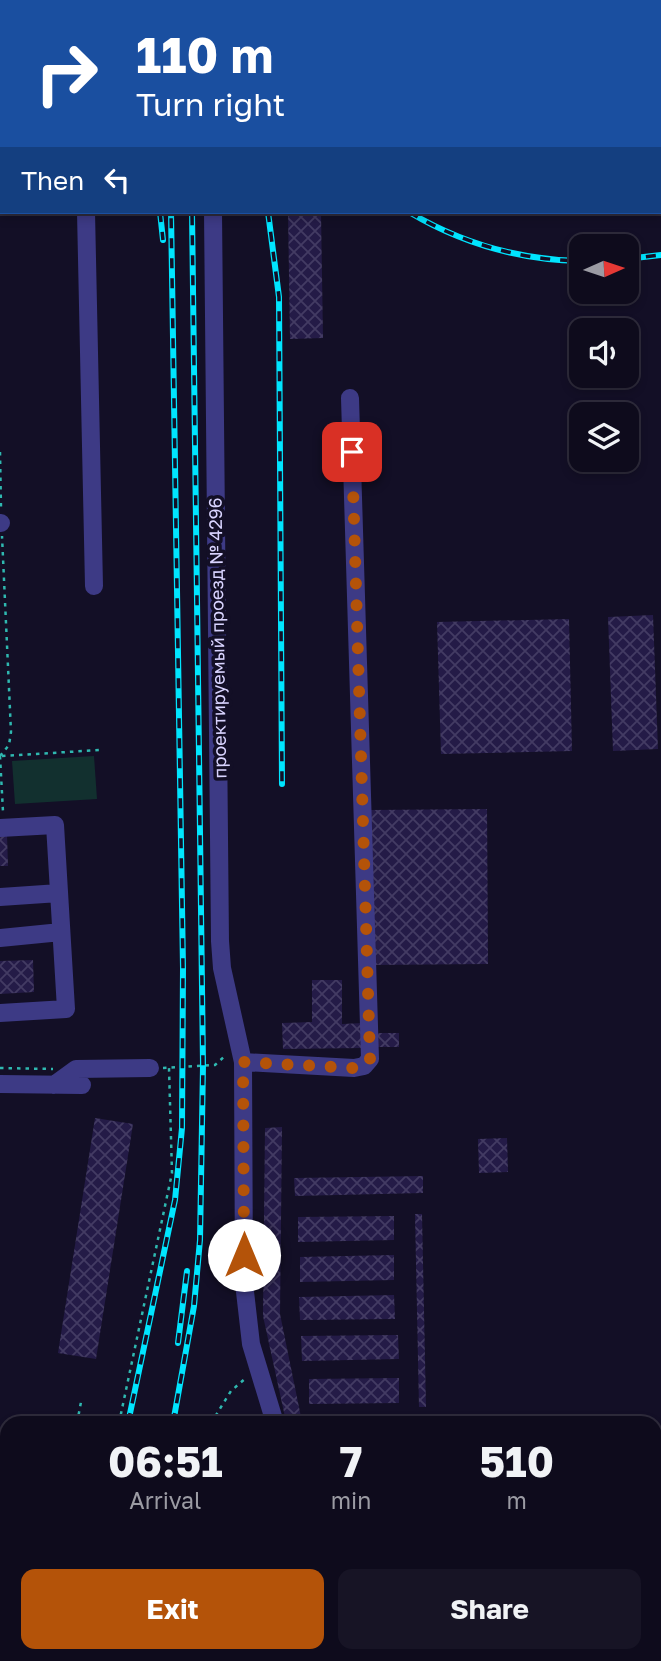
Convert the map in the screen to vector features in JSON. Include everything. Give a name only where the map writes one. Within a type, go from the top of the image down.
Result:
[{"type":"street","points":[[86,214],[94,586]]},
{"type":"street","name":"проектируемый проезд № 4296","points":[[213,214],[220,941],[222,968],[243,1062],[244,1283],[251,1344],[273,1416]]},
{"type":"street","points":[[243,1062],[354,1068],[364,1066],[370,1059],[350,398]]},
{"type":"street","points":[[0,1013],[66,1009],[55,825],[2,827]]},
{"type":"street","points":[[0,897],[59,893]]},
{"type":"street","points":[[0,938],[61,932]]},
{"type":"street","points":[[0,1084],[54,1085],[79,1077],[150,1068]]},
{"type":"path","points":[[0,452],[11,732],[9,745],[0,756],[2,827]]},
{"type":"path","points":[[0,756],[100,750]]},
{"type":"path","points":[[150,1068],[215,1065],[224,1057]]},
{"type":"path","points":[[0,1068],[79,1077]]},
{"type":"path","points":[[120,1416],[172,1173],[169,1068]]},
{"type":"path","points":[[215,1416],[231,1391],[258,1369]]},
{"type":"path","points":[[78,1416],[81,1402]]},
{"type":"green space","points":[[94,756],[97,799],[15,804],[12,761]]},
{"type":"building","points":[[288,214],[321,214],[323,338],[290,339]]},
{"type":"building","points":[[653,615],[658,749],[613,751],[608,617]]},
{"type":"building","points":[[569,619],[572,751],[441,754],[437,622]]},
{"type":"building","points":[[487,809],[488,964],[372,965],[371,810]]},
{"type":"building","points":[[0,835],[7,835],[8,866],[0,866]]},
{"type":"building","points":[[33,960],[34,992],[0,994],[0,961]]},
{"type":"building","points":[[312,980],[342,980],[342,1024],[363,1023],[363,1048],[283,1049],[282,1023],[312,1022]]},
{"type":"building","points":[[376,1033],[399,1033],[399,1047],[376,1047]]},
{"type":"building","points":[[95,1118],[133,1124],[96,1359],[58,1353]]},
{"type":"building","points":[[282,1127],[280,1314],[301,1416],[285,1416],[263,1316],[265,1128]]},
{"type":"building","points":[[507,1138],[508,1172],[479,1173],[478,1139]]},
{"type":"building","points":[[423,1176],[423,1193],[295,1196],[294,1178]]},
{"type":"building","points":[[415,1214],[422,1214],[426,1407],[419,1407]]},
{"type":"building","points":[[394,1216],[394,1240],[298,1242],[298,1217]]},
{"type":"building","points":[[394,1255],[394,1280],[300,1282],[300,1257]]},
{"type":"building","points":[[394,1295],[395,1319],[300,1320],[299,1297]]},
{"type":"building","points":[[398,1335],[399,1359],[302,1361],[301,1336]]},
{"type":"building","points":[[399,1378],[399,1403],[309,1404],[309,1379]]},
{"type":"railway","points":[[160,214],[163,240]]},
{"type":"railway","points":[[129,1416],[175,1200],[182,1128],[183,968],[171,214]]},
{"type":"railway","points":[[174,1416],[194,1306],[200,1240],[203,1065],[192,214]]},
{"type":"railway","points":[[268,214],[279,297],[282,784]]},
{"type":"railway","points":[[413,214],[449,233],[492,248],[569,260]]},
{"type":"railway","points":[[639,258],[661,255]]},
{"type":"railway","points":[[178,1343],[187,1271]]},
{"type":"route","points":[[244,1255],[243,1062],[354,1068],[364,1066],[370,1059],[360,805],[352,452]]}]
